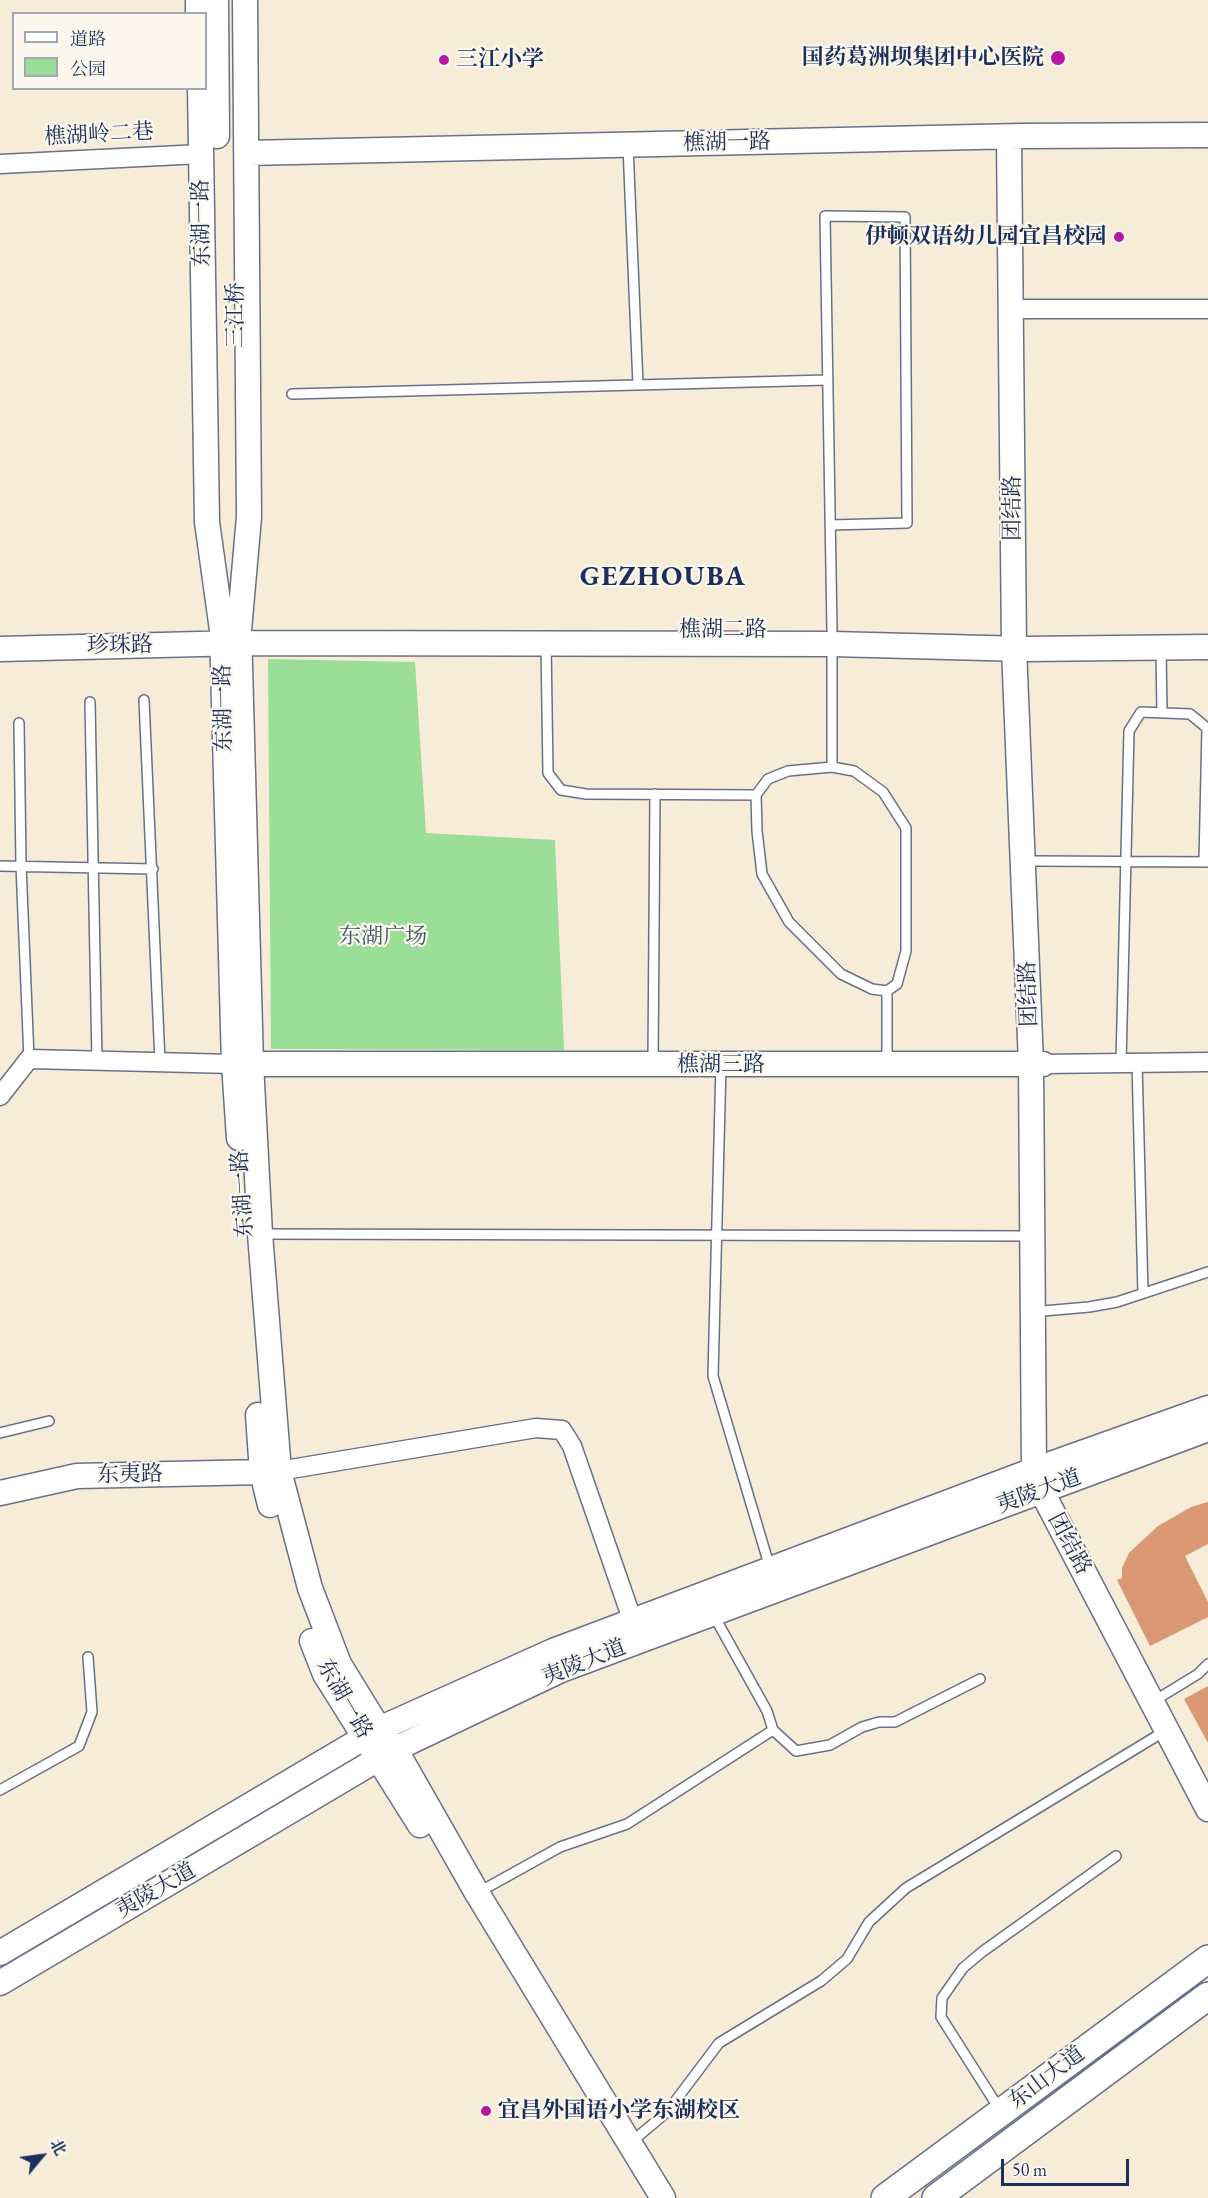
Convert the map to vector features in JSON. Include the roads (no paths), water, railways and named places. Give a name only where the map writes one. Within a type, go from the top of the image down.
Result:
[{"type":"main road","name":"三江桥","points":[[216,0],[231,637]]},
{"type":"main road","name":"三江桥","points":[[231,637],[234,0]]},
{"type":"main road","points":[[245,0],[249,517],[231,637],[242,1064],[260,1234],[270,1471],[339,1664],[372,1733],[477,1893],[663,2198]]},
{"type":"main road","name":"东湖一路","points":[[200,90],[207,522],[231,637]]},
{"type":"main road","name":"樵湖一路","points":[[247,153],[1015,136],[1208,135]]},
{"type":"main road","name":"团结路","points":[[1015,136],[1023,309],[1019,641],[1035,861],[1043,1311],[1043,1478],[1208,1783]]},
{"type":"main road","name":"团结路","points":[[1015,136],[1019,641],[1037,1064],[1033,1236],[1043,1478],[1208,1809]]},
{"type":"main road","name":"樵湖二路","points":[[1019,641],[1208,632]]},
{"type":"main road","name":"珍珠路","points":[[0,633],[231,637]]},
{"type":"main road","name":"珍珠路","points":[[0,649],[231,637]]},
{"type":"main road","name":"樵湖二路","points":[[231,637],[546,644],[832,637]]},
{"type":"main road","name":"樵湖二路","points":[[231,637],[832,637],[1019,641],[1161,648],[1208,646]]},
{"type":"main road","name":"东湖一路","points":[[242,1064],[270,1471]]},
{"type":"main road","name":"樵湖三路","points":[[242,1064],[1037,1064]]},
{"type":"main road","name":"夷陵大道","points":[[0,1983],[387,1754],[561,1670],[713,1614],[1208,1408]]},
{"type":"main road","name":"夷陵大道","points":[[0,1953],[372,1733],[553,1651],[770,1569],[1043,1478],[1208,1429]]},
{"type":"main road","name":"东夷路","points":[[0,1493],[77,1476],[270,1471]]},
{"type":"main road","name":"东湖一路","points":[[387,1754],[649,2198]]},
{"type":"main road","name":"东山大道","points":[[885,2198],[1208,1959]]},
{"type":"main road","name":"东山大道","points":[[936,2198],[1208,1996]]},
{"type":"street","name":"樵湖岭二巷","points":[[0,164],[201,154]]},
{"type":"street","points":[[1023,309],[1208,309]]},
{"type":"street","points":[[0,1096],[28,1059],[242,1064]]},
{"type":"street","name":"樵湖三路","points":[[1037,1064],[1208,1062]]},
{"type":"street","points":[[270,1471],[536,1428],[562,1430],[572,1446],[633,1622]]},
{"type":"lane","points":[[628,146],[638,385]]},
{"type":"lane","points":[[831,525],[907,523],[905,217],[825,216],[831,525],[832,767]]},
{"type":"lane","points":[[292,394],[828,381]]},
{"type":"lane","points":[[546,644],[548,773],[561,790],[586,794],[756,795]]},
{"type":"lane","points":[[1161,648],[1162,713]]},
{"type":"lane","points":[[144,700],[160,1062]]},
{"type":"lane","points":[[90,702],[97,1060]]},
{"type":"lane","points":[[1035,861],[1126,862],[1206,862],[1207,728],[1190,714],[1141,712],[1129,731],[1126,862],[1129,1063],[1143,1293]]},
{"type":"lane","points":[[19,723],[21,865],[28,1059]]},
{"type":"lane","points":[[832,767],[854,771],[883,792],[906,828],[906,951],[897,984],[887,991],[872,989],[841,974],[789,922],[762,874],[756,795],[768,779],[788,771],[832,767]]},
{"type":"lane","points":[[652,1065],[655,794]]},
{"type":"lane","points":[[0,866],[153,869]]},
{"type":"lane","points":[[887,991],[887,1065]]},
{"type":"lane","points":[[721,1065],[713,1376],[770,1569]]},
{"type":"lane","points":[[260,1234],[1033,1236]]},
{"type":"lane","points":[[1043,1311],[1117,1302],[1208,1272]]},
{"type":"lane","points":[[0,1433],[49,1421]]},
{"type":"lane","points":[[713,1614],[767,1711],[773,1730],[796,1751],[830,1745],[862,1727],[879,1722],[896,1722],[980,1679]]},
{"type":"lane","points":[[0,1790],[79,1746],[92,1712],[88,1657]]},
{"type":"lane","points":[[1162,1696],[1198,1674],[1208,1664]]},
{"type":"lane","points":[[477,1893],[560,1847],[627,1824],[773,1730]]},
{"type":"lane","points":[[629,2144],[667,2112],[719,2043],[821,1981],[847,1959],[869,1922],[906,1888],[1167,1730]]},
{"type":"lane","points":[[1001,2112],[941,2018],[942,1998],[963,1968],[982,1952],[1116,1856]]},
{"type":"place","name":"国药葛洲坝集团中心医院","points":[[1058,58]]},
{"type":"place","name":"三江小学","points":[[444,60]]},
{"type":"place","name":"伊顿双语幼儿园宜昌校园","points":[[1119,237]]},
{"type":"place","name":"宜昌外国语小学东湖校区","points":[[486,2111]]},
{"type":"district","name":"GEZHOUBA","points":[[663,577]]},
{"type":"park label","name":"东湖广场","points":[[383,937]]}]
